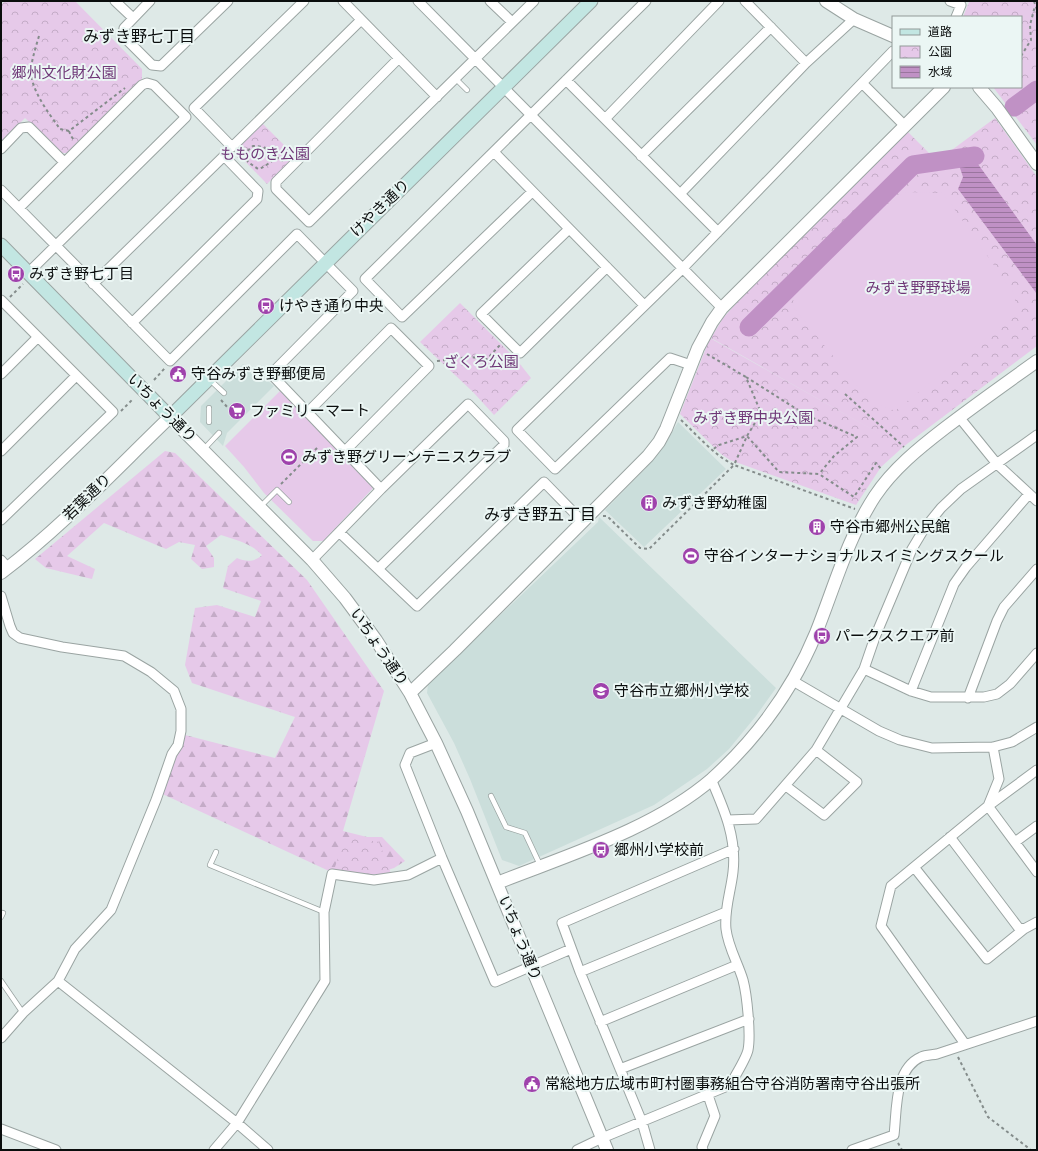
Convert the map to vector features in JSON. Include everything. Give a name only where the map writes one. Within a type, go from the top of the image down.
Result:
[{"type":"main road","name":"けやき通り","points":[[170,417],[591,1]]},
{"type":"main road","name":"いちょう通り","points":[[1,245],[26,278],[170,417]]},
{"type":"street","points":[[116,1],[133,18]]},
{"type":"street","points":[[150,1],[124,28],[123,36],[152,65],[161,66],[228,1]]},
{"type":"street","points":[[304,1],[194,108],[232,147],[361,20]]},
{"type":"street","points":[[343,1],[437,97]]},
{"type":"street","points":[[418,1],[722,308]]},
{"type":"street","points":[[490,1],[512,22]]},
{"type":"street","points":[[399,58],[276,182],[276,189],[309,222],[534,1]]},
{"type":"street","points":[[532,192],[402,317],[365,279],[646,1]]},
{"type":"street","points":[[605,119],[719,1]]},
{"type":"street","points":[[745,1],[806,63]]},
{"type":"street","points":[[826,1],[854,19],[892,36]]},
{"type":"street","points":[[950,1],[961,5],[956,16]]},
{"type":"street","points":[[680,194],[806,63],[854,19]]},
{"type":"street","points":[[641,156],[771,27]]},
{"type":"street","points":[[691,365],[670,358],[555,469],[516,430],[718,232],[892,52]]},
{"type":"street","points":[[566,80],[718,232]]},
{"type":"street","points":[[19,208],[142,85],[147,83],[154,85],[186,116],[26,278]]},
{"type":"street","points":[[862,83],[905,126]]},
{"type":"street","points":[[410,693],[455,650],[648,456],[659,442],[673,412],[698,348],[712,322],[722,308],[943,88]]},
{"type":"street","points":[[980,88],[997,108],[1037,164]]},
{"type":"street","points":[[1,149],[21,128],[29,128],[64,162]]},
{"type":"street","points":[[494,152],[644,305]]},
{"type":"street","points":[[93,284],[224,156],[258,191],[257,200],[132,323]]},
{"type":"street","points":[[1,190],[170,361],[297,234],[353,291],[271,374],[381,489]]},
{"type":"street","points":[[569,229],[481,314],[520,353],[607,266]]},
{"type":"street","points":[[1,520],[113,412],[2,301]]},
{"type":"street","points":[[308,412],[391,328],[429,366],[345,451]]},
{"type":"street","points":[[1,374],[38,337]]},
{"type":"street","points":[[497,883],[604,841],[668,810],[711,779],[747,744],[782,699],[793,681],[815,635],[865,512],[890,477],[901,464],[926,442],[1037,361]]},
{"type":"street","points":[[1,451],[76,376]]},
{"type":"street","points":[[312,560],[381,489],[468,404],[504,441],[504,445],[378,570]]},
{"type":"street","name":"いちょう通り","points":[[170,417],[312,560],[345,598],[376,640],[410,693],[436,743],[497,883],[607,1150]]},
{"type":"street","name":"若葉通り","points":[[4,567],[38,544],[170,417]]},
{"type":"street","points":[[959,417],[997,464],[1037,501]]},
{"type":"street","points":[[728,820],[756,819],[816,750],[864,669],[875,637],[912,549],[924,529],[941,508],[961,489],[1037,435]]},
{"type":"street","points":[[339,532],[417,606],[544,482],[583,522]]},
{"type":"street","points":[[911,691],[954,584],[966,567],[1029,494]]},
{"type":"street","points":[[968,698],[996,621],[1004,607],[1037,569]]},
{"type":"street","points":[[1,596],[13,633],[20,638],[62,647],[124,656],[151,672],[174,691],[181,709],[181,731],[178,745],[172,754],[156,800],[111,910],[75,949],[58,982],[23,1013],[1,1038]]},
{"type":"street","points":[[864,669],[911,691],[931,697],[984,697],[997,694],[1010,684],[1037,654]]},
{"type":"street","points":[[793,681],[879,731],[900,740],[932,748],[993,747],[1012,742],[1037,728]]},
{"type":"street","points":[[436,743],[410,753],[405,765],[442,858],[495,982],[571,949]]},
{"type":"street","points":[[988,806],[999,780],[993,747]]},
{"type":"street","points":[[786,786],[824,815],[857,782],[816,750]]},
{"type":"street","points":[[965,1044],[881,926],[891,886],[988,806],[1037,770]]},
{"type":"street","points":[[577,1150],[602,1138],[730,1085],[748,1050],[749,1019],[743,981],[729,944],[726,929],[726,912],[733,871],[734,849],[728,820],[711,779]]},
{"type":"street","points":[[988,806],[1037,872]]},
{"type":"street","points":[[1015,842],[1037,826]]},
{"type":"street","points":[[950,837],[1018,927],[1024,928]]},
{"type":"street","points":[[650,1150],[642,1122],[600,1022],[562,923],[734,849]]},
{"type":"street","points":[[214,1150],[237,1122],[325,980],[324,912],[332,874],[374,880],[408,875],[442,858]]},
{"type":"street","points":[[914,867],[986,960],[1024,928],[1037,922]]},
{"type":"street","points":[[580,972],[726,912]]},
{"type":"street","points":[[600,1022],[737,965]]},
{"type":"street","points":[[58,982],[237,1122],[268,1150]]},
{"type":"street","points":[[620,1069],[749,1019]]},
{"type":"street","points":[[852,1150],[894,1134],[899,1086],[904,1074],[911,1065],[920,1058],[937,1054],[1037,1021]]},
{"type":"street","points":[[703,1150],[702,1147],[714,1116],[708,1094]]},
{"type":"street","points":[[1,1129],[55,1150]]},
{"type":"lane","points":[[455,78],[468,90]]},
{"type":"lane","points":[[209,378],[224,393]]},
{"type":"lane","points":[[209,422],[210,408]]},
{"type":"lane","points":[[203,450],[219,433]]},
{"type":"lane","points":[[260,507],[277,490],[289,502]]},
{"type":"lane","points":[[491,796],[506,826],[525,833],[540,866]]},
{"type":"lane","points":[[216,852],[210,865],[324,912]]},
{"type":"lane","points":[[1,981],[23,1013]]},
{"type":"path","points":[[1034,1],[1037,10]]},
{"type":"path","points":[[1022,54],[1031,40],[1030,24],[1035,6]]},
{"type":"path","points":[[39,36],[31,69],[34,86],[44,106],[60,129],[69,131],[130,84]]},
{"type":"path","points":[[236,159],[253,146],[265,146],[290,167]]},
{"type":"path","points":[[244,154],[248,162],[258,169],[264,168],[273,160],[278,158]]},
{"type":"path","points":[[256,173],[258,169]]},
{"type":"path","points":[[2,301],[26,278]]},
{"type":"path","points":[[429,366],[436,362],[470,356],[486,359],[506,339]]},
{"type":"path","points":[[698,348],[806,415],[858,437],[834,456],[819,474]]},
{"type":"path","points":[[154,380],[170,361]]},
{"type":"path","points":[[746,377],[761,413]]},
{"type":"path","points":[[845,394],[913,454]]},
{"type":"path","points":[[219,398],[228,408]]},
{"type":"path","points":[[113,412],[118,413],[133,399]]},
{"type":"path","points":[[673,412],[712,450],[726,461],[865,512]]},
{"type":"path","points":[[761,413],[806,415]]},
{"type":"path","points":[[600,516],[607,516],[640,548],[649,549],[734,465],[747,436],[761,413]]},
{"type":"path","points":[[712,450],[719,445],[747,436]]},
{"type":"path","points":[[747,436],[779,472],[819,474],[854,496],[876,463],[890,477]]},
{"type":"path","points":[[277,490],[280,484],[318,447]]},
{"type":"path","points":[[954,1048],[988,1117],[1031,1150]]},
{"type":"shaded area","points":[[243,364],[252,374],[252,378],[256,382],[267,380],[274,386],[227,433],[223,446],[200,422],[201,406]]},
{"type":"shaded area","points":[[678,422],[726,469],[644,547],[605,510],[645,469],[664,446]]},
{"type":"shaded area","name":"守谷市立郷州小学校","points":[[599,517],[776,688],[756,716],[729,749],[707,769],[654,805],[519,866],[502,860],[454,743],[427,693],[428,684],[598,522]]},
{"type":"green space","name":"郷州文化財公園","points":[[5,1],[75,1],[142,69],[142,79],[67,153],[62,153],[25,118],[1,142],[1,5]]},
{"type":"green space","points":[[968,1],[1037,1],[1037,145],[994,88],[1022,88],[1022,16],[963,16],[969,2]]},
{"type":"green space","name":"みずき野野球場","points":[[995,118],[1037,177],[1037,346],[903,447],[711,338],[723,318],[742,297],[908,132],[937,161]]},
{"type":"green space","name":"もものき公園","points":[[262,123],[295,156],[267,184],[235,151]]},
{"type":"green space","points":[[904,192],[943,193],[1015,295],[1015,315],[895,411],[869,400],[793,307],[794,287]]},
{"type":"green space","name":"ざくろ公園","points":[[460,303],[516,359],[531,378],[494,415],[473,392],[420,342]]},
{"type":"green space","name":"みずき野中央公園","points":[[710,338],[903,447],[881,467],[856,505],[730,460],[721,454],[680,414]]},
{"type":"green space","name":"みずき野グリーンテニスクラブ","points":[[280,391],[374,487],[323,541],[313,541],[264,493],[244,467],[225,446]]},
{"type":"green space","points":[[165,451],[175,453],[307,580],[384,691],[343,831],[367,837],[382,837],[405,861],[394,868],[366,877],[329,871],[156,791],[185,735],[275,758],[295,717],[192,683],[185,665],[195,608],[217,605],[255,617],[261,601],[223,588],[228,566],[237,558],[250,561],[256,559],[262,555],[258,551],[243,542],[221,535],[206,546],[214,558],[214,567],[202,569],[191,559],[195,545],[179,542],[166,549],[104,523],[67,556],[95,569],[92,579],[46,568],[35,559]]},
{"type":"green space","points":[[345,837],[379,842],[392,876],[334,870]]},
{"type":"water","points":[[975,160],[1037,245],[1037,294],[958,189],[963,177],[958,162]]},
{"type":"waterway","points":[[1014,107],[1037,90]]},
{"type":"waterway","points":[[749,327],[913,165],[975,156]]},
{"type":"place","name":"みずき野七丁目","points":[[16,274]]},
{"type":"place","name":"けやき通り中央","points":[[266,306]]},
{"type":"place","name":"守谷みずき野郵便局","points":[[178,374]]},
{"type":"place","name":"ファミリーマート","points":[[237,411]]},
{"type":"place","name":"みずき野グリーンテニスクラブ","points":[[289,457]]},
{"type":"place","name":"みずき野幼稚園","points":[[649,503]]},
{"type":"place","name":"守谷市郷州公民館","points":[[817,527]]},
{"type":"place","name":"守谷インターナショナルスイミングスクール","points":[[691,556]]},
{"type":"place","name":"パークスクエア前","points":[[822,636]]},
{"type":"place","name":"守谷市立郷州小学校","points":[[601,691]]},
{"type":"place","name":"郷州小学校前","points":[[601,850]]},
{"type":"place","name":"常総地方広域市町村圏事務組合守谷消防署南守谷出張所","points":[[532,1084]]},
{"type":"district","name":"みずき野七丁目","points":[[139,36]]},
{"type":"district","name":"みずき野五丁目","points":[[540,514]]}]
